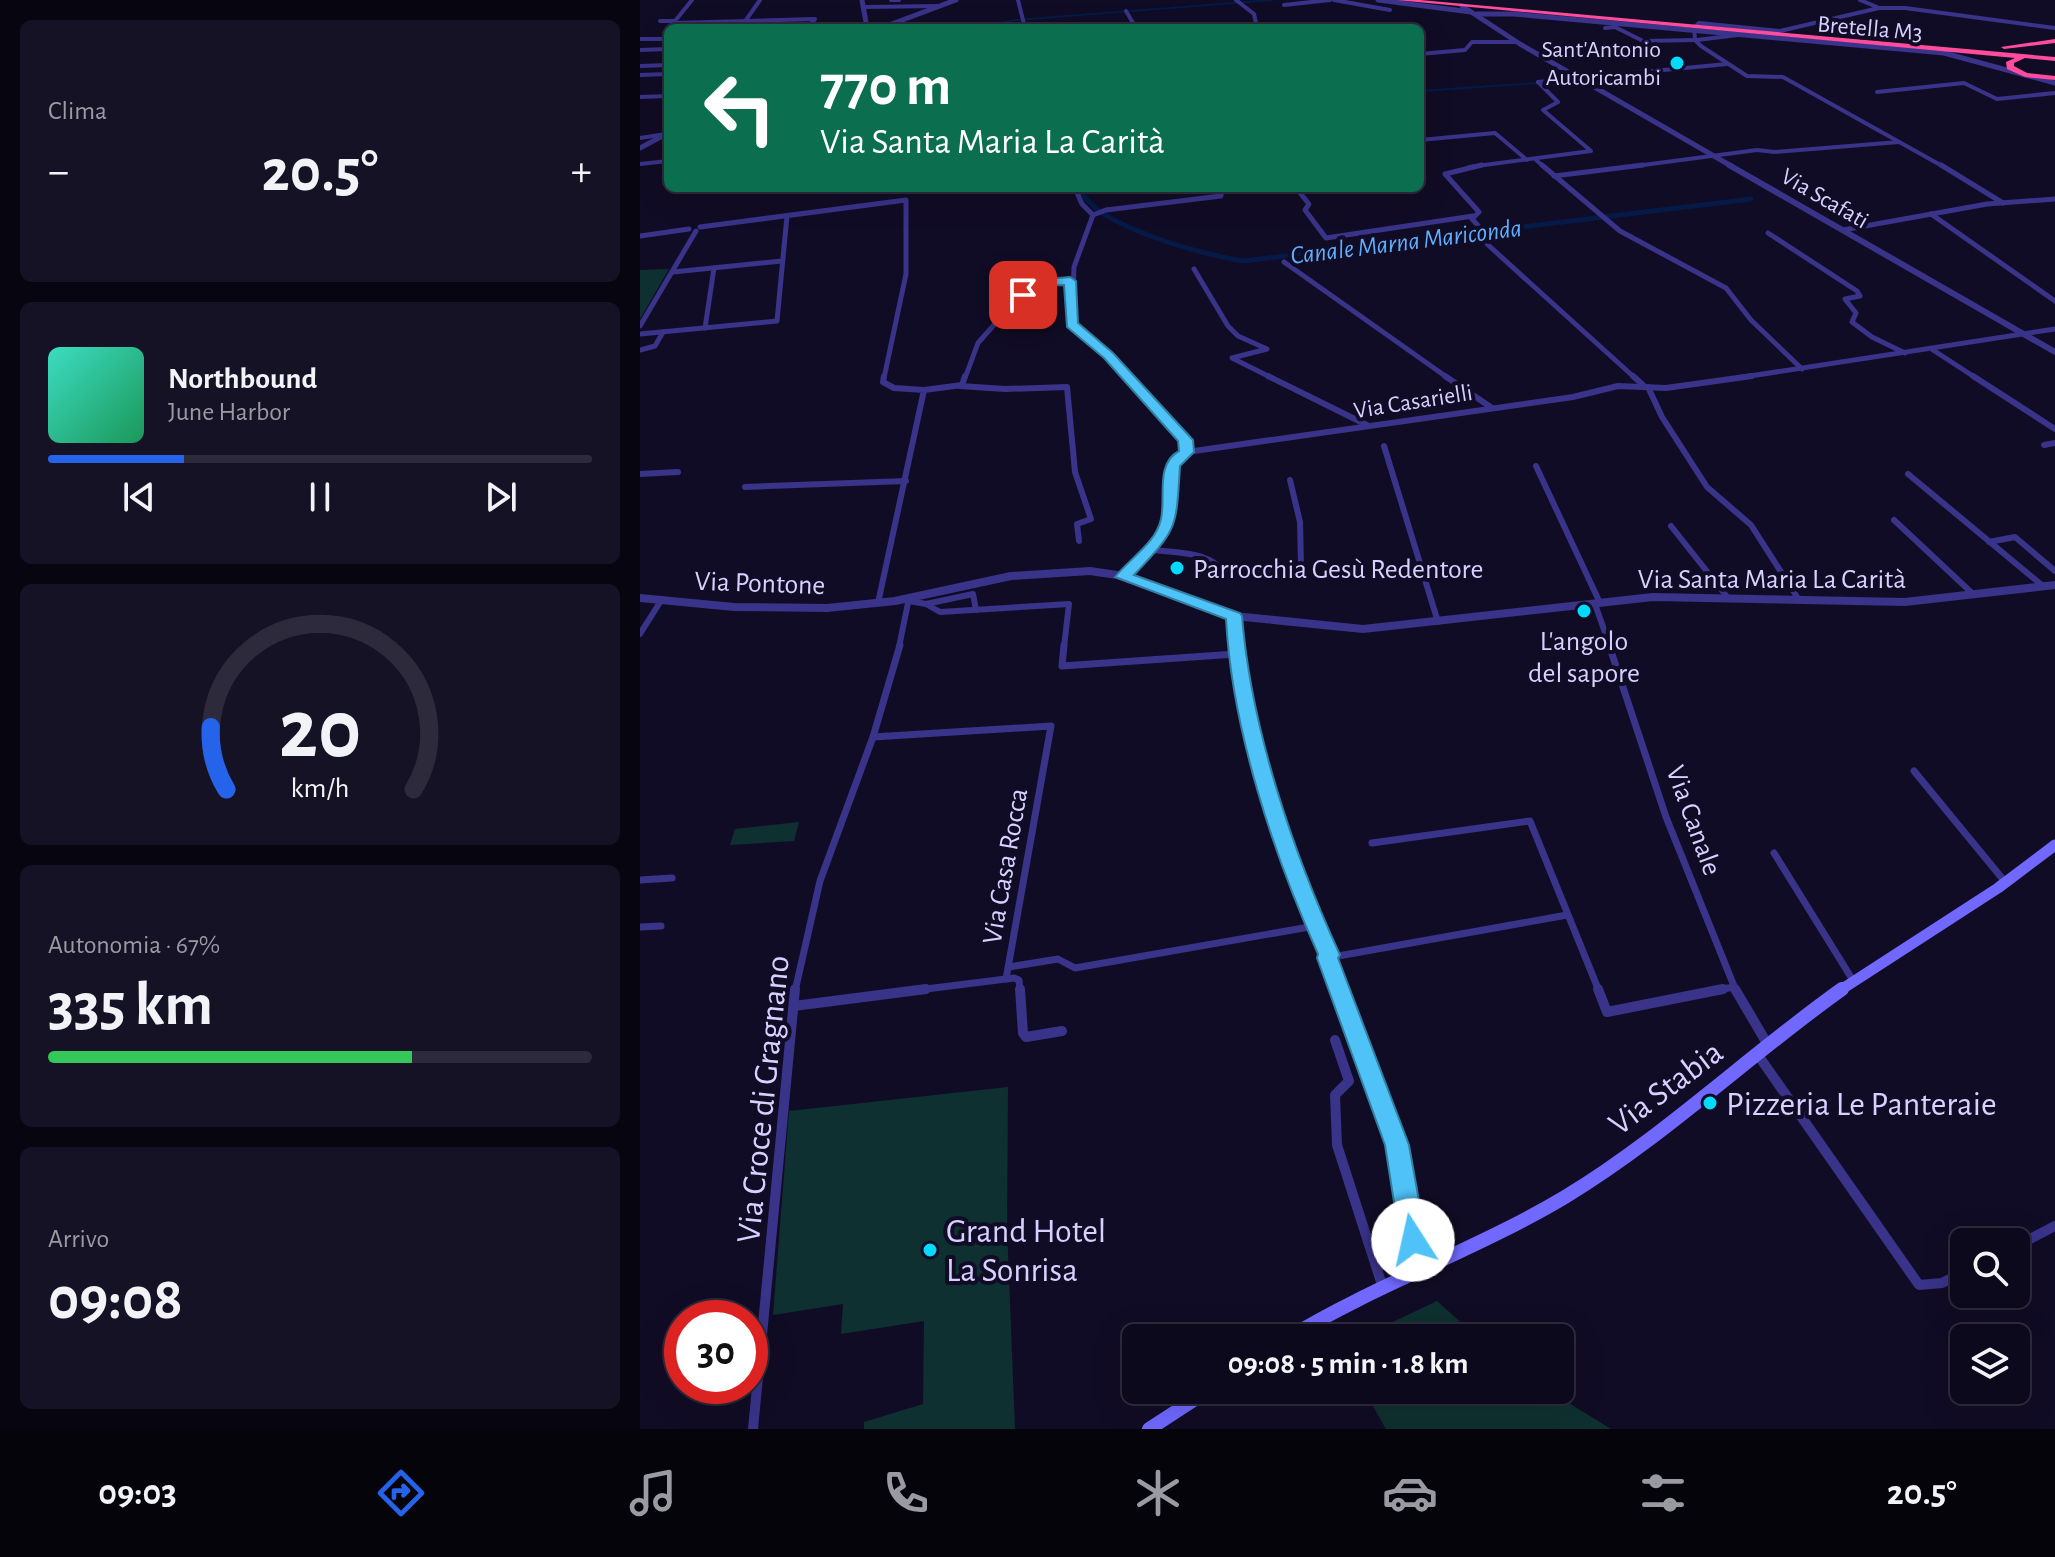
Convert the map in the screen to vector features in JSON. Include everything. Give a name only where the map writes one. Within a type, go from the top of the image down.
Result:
[{"type":"highway","points":[[1399,0],[2055,59]]},
{"type":"highway","points":[[1413,0],[2055,59]]},
{"type":"highway","points":[[1864,41],[2000,47],[2055,43]]},
{"type":"highway","points":[[2053,80],[2025,75],[2008,65],[2013,60],[2055,43]]},
{"type":"main road","name":"Via Stabia","points":[[1310,1324],[1498,1234],[1566,1196],[1854,982],[2006,883],[2054,847]]},
{"type":"main road","points":[[1149,1429],[1187,1404]]},
{"type":"street","points":[[660,21],[675,21],[692,0]]},
{"type":"street","points":[[746,20],[760,0]]},
{"type":"street","points":[[891,24],[956,0]]},
{"type":"street","points":[[1018,0],[1024,24]]},
{"type":"street","points":[[1284,5],[1332,0],[1341,4],[1383,5],[1390,10]]},
{"type":"street","name":"Bretella M3","points":[[1378,0],[1479,14],[1514,14],[1936,52],[1975,59],[2027,79],[2053,80]]},
{"type":"street","points":[[1860,0],[1879,8]]},
{"type":"street","points":[[1238,2],[1254,14],[1256,24]]},
{"type":"street","points":[[866,24],[862,3],[938,6]]},
{"type":"street","name":"Via Scafati","points":[[1457,3],[1479,14],[1516,42],[2055,352]]},
{"type":"street","points":[[2003,203],[1783,77],[1749,77],[1696,40],[1694,28],[1780,31],[1879,8],[1937,10],[2055,28]]},
{"type":"street","points":[[1127,11],[1134,24]]},
{"type":"street","points":[[674,23],[815,19],[811,24]]},
{"type":"street","points":[[1605,28],[1615,27],[1630,39],[1645,43],[1738,35]]},
{"type":"street","points":[[640,39],[664,39]]},
{"type":"street","points":[[1424,54],[1465,50],[1472,42],[1516,42]]},
{"type":"street","points":[[640,50],[664,49]]},
{"type":"street","points":[[1727,64],[1577,76],[1539,83],[1558,103],[1543,110],[1591,151],[1445,172],[1479,212],[1472,219],[1487,244],[1646,386],[1707,487],[1751,525],[1799,600]]},
{"type":"street","points":[[640,66],[664,65]]},
{"type":"street","points":[[640,75],[664,74]]},
{"type":"street","points":[[1877,92],[1964,83],[1997,99],[2055,93]]},
{"type":"street","points":[[640,97],[664,96]]},
{"type":"street","points":[[1424,140],[1495,133],[1527,160]]},
{"type":"street","points":[[640,138],[664,134]]},
{"type":"street","points":[[640,148],[664,135]]},
{"type":"street","points":[[1554,176],[1715,155],[1901,142]]},
{"type":"street","points":[[1535,159],[1627,236],[1726,288],[1751,320],[1802,369]]},
{"type":"street","points":[[640,164],[664,161]]},
{"type":"street","points":[[1077,192],[1082,204],[1095,214]]},
{"type":"street","points":[[1123,577],[1163,535],[1169,518],[1172,466],[1176,458],[1187,452],[1185,440],[1108,355],[1072,324],[1070,281],[1073,260],[1095,214],[1106,210],[1221,196],[1221,192]]},
{"type":"street","points":[[1299,192],[1309,204],[1305,210],[1326,238],[1475,216]]},
{"type":"street","points":[[1843,230],[2003,203],[2053,200]]},
{"type":"street","points":[[640,236],[907,202],[906,274],[883,382],[894,388],[924,390],[960,386],[1005,389],[1067,387],[1075,472],[1091,519],[1077,524],[1079,541]]},
{"type":"street","points":[[1931,214],[2055,301]]},
{"type":"street","points":[[640,334],[777,321],[787,216]]},
{"type":"street","points":[[640,326],[698,229]]},
{"type":"street","points":[[1768,233],[1857,291],[1860,296],[1845,299],[1856,313],[1852,322],[1872,337],[1907,353]]},
{"type":"street","points":[[673,272],[782,261]]},
{"type":"street","points":[[1284,262],[1355,315],[1492,408]]},
{"type":"street","points":[[705,328],[714,268]]},
{"type":"street","points":[[1194,269],[1228,326],[1238,336],[1267,349],[1232,358],[1369,426]]},
{"type":"street","points":[[960,386],[965,382],[978,343],[1009,308],[1037,283],[1070,281]]},
{"type":"street","name":"Via Casarielli","points":[[1187,452],[1582,396],[1618,386],[1666,388],[1933,350],[2055,329]]},
{"type":"street","points":[[640,350],[655,346],[663,332]]},
{"type":"street","points":[[1933,350],[2055,429]]},
{"type":"street","points":[[878,603],[924,390]]},
{"type":"street","points":[[2044,445],[2055,443]]},
{"type":"street","points":[[1384,446],[1438,622]]},
{"type":"street","name":"Via Canale","points":[[1536,466],[1598,604],[1666,817],[1734,987],[1768,1045]]},
{"type":"street","points":[[640,474],[678,472]]},
{"type":"street","points":[[1908,474],[2043,586]]},
{"type":"street","points":[[1152,550],[1193,554],[1219,563],[1224,574],[1231,576],[1287,570],[1301,565],[1300,522],[1290,480]]},
{"type":"street","points":[[745,487],[906,481]]},
{"type":"street","points":[[1894,520],[1973,594]]},
{"type":"street","points":[[1671,526],[1728,598]]},
{"type":"street","points":[[1989,542],[2015,537],[2055,571]]},
{"type":"street","name":"Via Santa Maria La Carità","points":[[878,603],[909,600],[1032,573],[1090,571],[1123,577],[1234,616],[1345,629],[1438,622],[1662,596],[1905,602],[2055,585]]},
{"type":"street","points":[[926,604],[973,594],[976,610]]},
{"type":"street","name":"Via Pontone","points":[[640,598],[791,609],[878,603]]},
{"type":"street","points":[[640,634],[662,599]]},
{"type":"street","points":[[909,600],[926,604],[940,612],[1069,604],[1062,666],[1236,654]]},
{"type":"street","name":"Via Croce di Gragnano","points":[[753,1429],[795,987],[820,881],[873,737],[906,624],[909,600]]},
{"type":"street","points":[[1234,616],[1236,654],[1247,711],[1285,843],[1397,1145],[1418,1271]]},
{"type":"street","name":"Via Casa Rocca","points":[[794,1006],[1006,979],[1051,726],[873,737]]},
{"type":"street","points":[[1914,771],[2006,883]]},
{"type":"street","points":[[1372,843],[1528,820],[1533,824],[1607,1012],[1734,987]]},
{"type":"street","points":[[1774,853],[1854,982]]},
{"type":"street","points":[[640,880],[672,878]]},
{"type":"street","points":[[1327,958],[1567,915]]},
{"type":"street","points":[[640,927],[661,926]]},
{"type":"street","points":[[1009,967],[1058,959],[1075,968],[1315,926]]},
{"type":"street","points":[[1006,979],[1019,980],[1023,1033],[1026,1037],[1062,1031]]},
{"type":"street","points":[[1335,1040],[1349,1081],[1335,1095],[1337,1145],[1383,1288]]},
{"type":"street","points":[[1758,1055],[1919,1285],[1942,1283],[1950,1279]]},
{"type":"street","points":[[2030,1239],[2055,1226]]},
{"type":"green space","points":[[669,269],[640,319],[640,270]]},
{"type":"green space","points":[[799,822],[794,841],[730,845],[735,829]]},
{"type":"green space","points":[[1008,1087],[1007,1227],[1015,1429],[864,1429],[864,1422],[923,1404],[924,1321],[841,1334],[843,1304],[773,1315],[789,1111]]},
{"type":"green space","points":[[1437,1301],[1462,1324],[1389,1324]]},
{"type":"green space","points":[[1372,1404],[1570,1404],[1611,1429],[1386,1429]]},
{"type":"waterway","points":[[995,24],[1272,0]]},
{"type":"waterway","points":[[1424,91],[1538,83]]},
{"type":"waterway","name":"Canale Marna Mariconda","points":[[1083,192],[1105,215],[1127,226],[1178,245],[1243,261],[1751,199]]},
{"type":"place","name":"Sant'Antonio Autoricambi","points":[[1677,63]]},
{"type":"place","name":"Parrocchia Gesù Redentore","points":[[1177,568]]},
{"type":"place","name":"L'angolo del sapore","points":[[1584,611]]},
{"type":"place","name":"Pizzeria Le Panteraie","points":[[1710,1103]]},
{"type":"place","name":"Grand Hotel La Sonrisa","points":[[930,1250]]},
{"type":"route","points":[[1023,295],[1037,283],[1070,281],[1072,324],[1108,355],[1185,440],[1187,452],[1176,458],[1172,466],[1169,518],[1163,535],[1123,577],[1234,616],[1236,654],[1247,711],[1301,893],[1329,955],[1327,958],[1397,1145],[1413,1240]]}]
